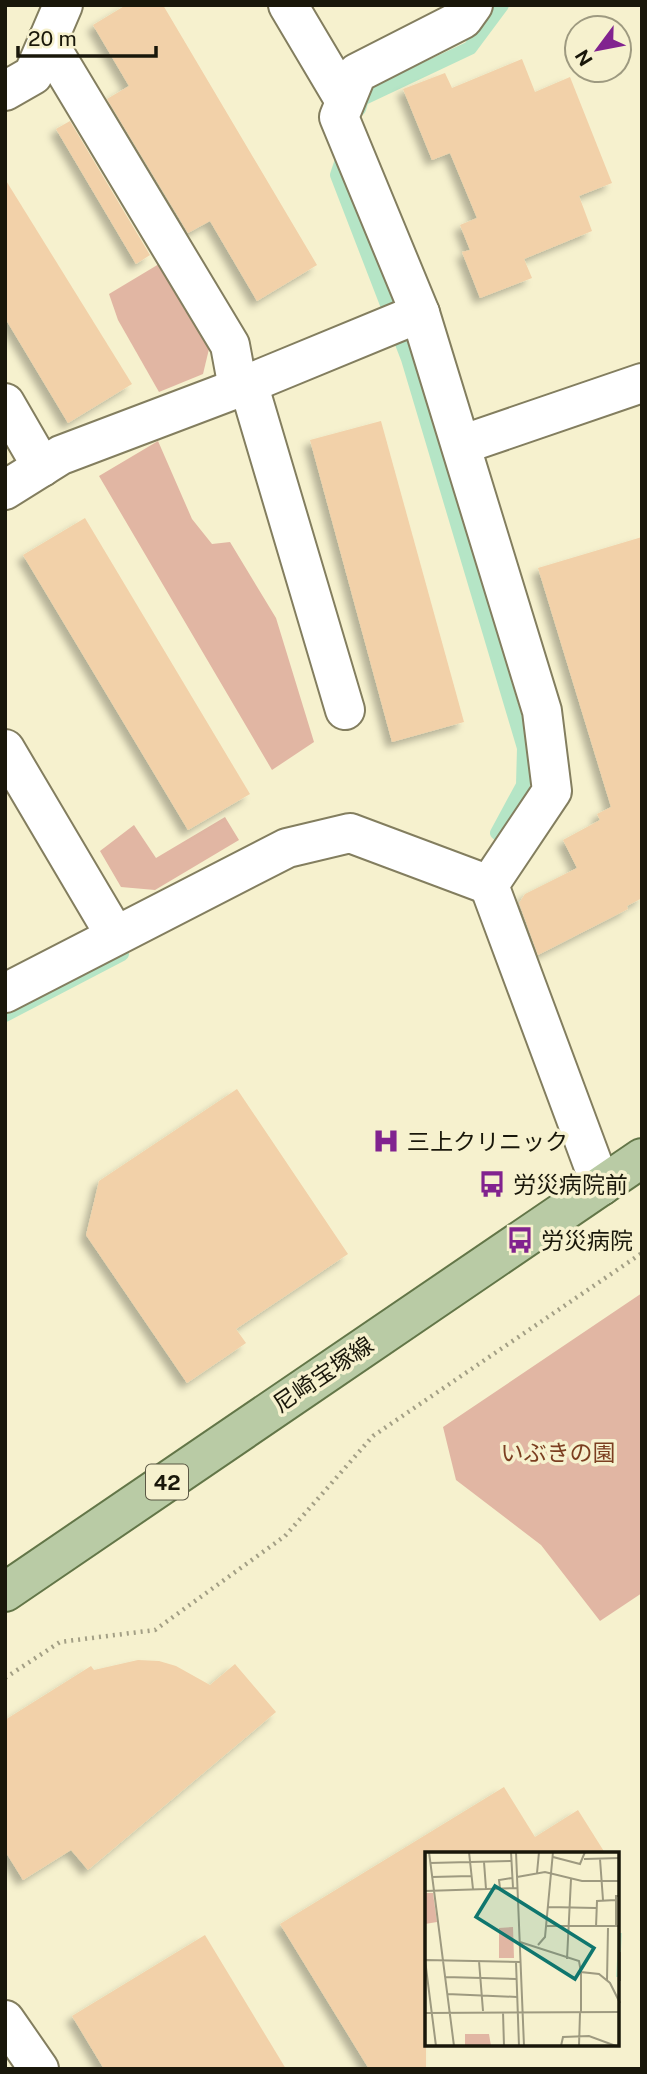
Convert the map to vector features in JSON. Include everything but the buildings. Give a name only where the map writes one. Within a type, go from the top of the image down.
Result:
[{"type":"main road","name":"尼崎宝塚線","points":[[5,1592],[642,1158]]},
{"type":"street","points":[[5,91],[33,75],[63,5]]},
{"type":"street","points":[[288,5],[345,101]]},
{"type":"street","points":[[473,5],[463,19],[357,73],[339,117],[420,313],[542,711],[552,791],[489,885]]},
{"type":"street","points":[[47,41],[230,345],[345,710]]},
{"type":"street","points":[[5,490],[61,455],[420,313]]},
{"type":"street","points":[[461,445],[642,383]]},
{"type":"street","points":[[5,403],[42,467]]},
{"type":"street","points":[[5,749],[115,935]]},
{"type":"street","points":[[5,993],[287,848],[350,833],[489,885],[601,1186]]},
{"type":"street","points":[[5,2020],[39,2069]]},
{"type":"path","points":[[5,1678],[60,1642],[155,1630],[285,1536],[373,1436],[642,1253]]},
{"type":"green space","points":[[159,264],[209,349],[203,374],[159,392],[118,320],[109,294]]},
{"type":"green space","points":[[158,441],[192,519],[212,544],[230,542],[276,618],[314,742],[272,770],[99,476]]},
{"type":"green space","points":[[225,817],[239,840],[155,890],[121,887],[100,851],[134,825],[156,858]]},
{"type":"green space","name":"いぶきの園","points":[[642,1293],[642,1593],[600,1621],[541,1545],[456,1480],[443,1427]]},
{"type":"waterway","points":[[359,109],[362,99],[470,48],[502,5]]},
{"type":"waterway","points":[[345,151],[337,175],[408,359],[524,748],[523,785],[497,833]]},
{"type":"waterway","points":[[5,1015],[122,954]]},
{"type":"place","name":"三上クリニック","points":[[386,1141]]},
{"type":"place","name":"労災病院前","points":[[492,1184]]},
{"type":"place","name":"労災病院","points":[[520,1240]]}]
